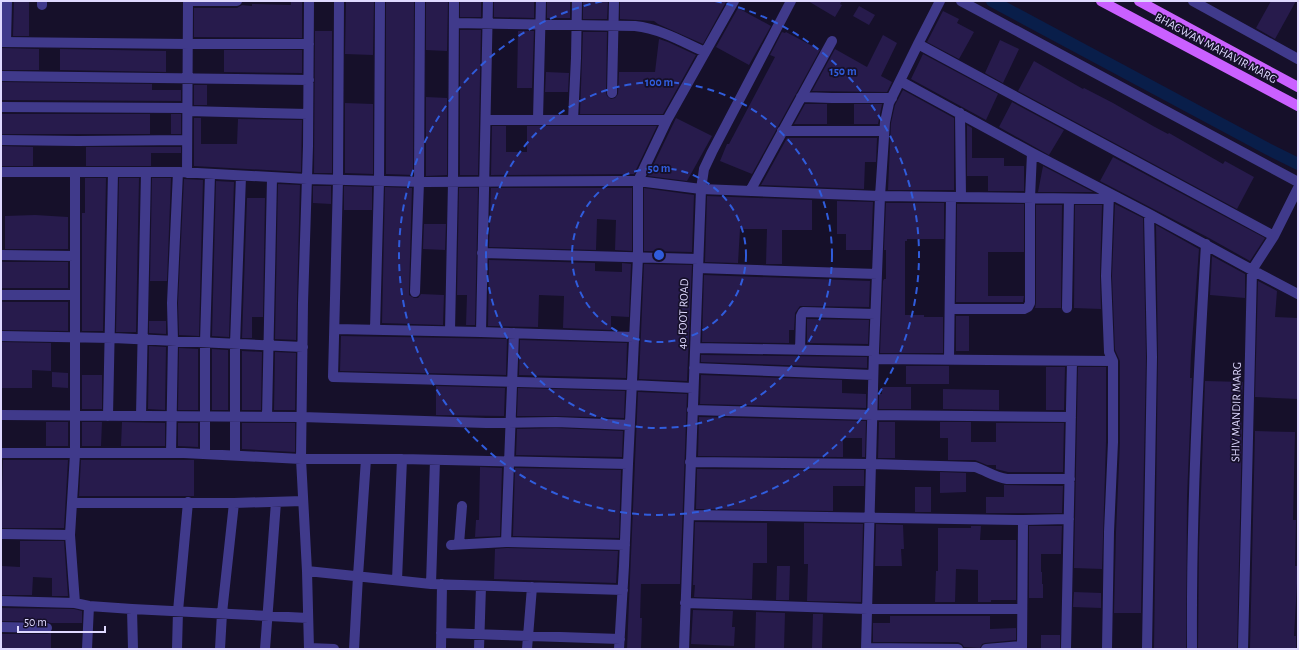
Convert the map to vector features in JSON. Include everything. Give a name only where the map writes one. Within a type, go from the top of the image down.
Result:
[{"type":"main road","name":"BHAGWAN MAHAVIR MARG","points":[[1101,1],[1298,106]]},
{"type":"main road","name":"BHAGWAN MAHAVIR MARG","points":[[1139,1],[1298,87]]},
{"type":"street","points":[[7,1],[3,42],[309,44]]},
{"type":"street","points":[[171,453],[173,341],[172,303],[187,140],[188,1],[237,1]]},
{"type":"street","points":[[309,1],[309,80],[302,417],[303,501],[309,649],[334,649]]},
{"type":"street","points":[[339,1],[338,180],[335,329],[332,375],[335,378],[631,385],[693,388]]},
{"type":"street","points":[[375,329],[379,181],[380,1]]},
{"type":"street","points":[[415,292],[419,182],[420,1]]},
{"type":"street","points":[[450,331],[454,1]]},
{"type":"street","points":[[481,332],[488,1]]},
{"type":"street","points":[[538,119],[541,1]]},
{"type":"street","points":[[573,120],[577,1]]},
{"type":"street","points":[[612,93],[614,1]]},
{"type":"street","points":[[441,633],[528,636],[619,644],[623,590],[631,385],[638,257],[638,181],[666,120],[734,1]]},
{"type":"street","name":"40 FOOT ROAD","points":[[684,649],[701,188],[704,169],[791,1]]},
{"type":"street","points":[[940,1],[889,103],[885,122],[875,314],[866,649],[958,649]]},
{"type":"street","points":[[961,1],[1298,182]]},
{"type":"street","points":[[1193,1],[1298,59]]},
{"type":"street","points":[[454,23],[613,24],[651,28],[705,52]]},
{"type":"street","points":[[750,191],[832,41]]},
{"type":"street","points":[[918,44],[1274,236]]},
{"type":"street","points":[[1,76],[309,80]]},
{"type":"street","points":[[900,81],[1109,196],[1149,214],[1298,294]]},
{"type":"street","points":[[801,97],[892,98]]},
{"type":"street","points":[[1,107],[187,109],[308,114]]},
{"type":"street","points":[[949,360],[950,309],[960,113]]},
{"type":"street","points":[[486,120],[666,120]]},
{"type":"street","points":[[782,131],[884,131]]},
{"type":"street","points":[[1,140],[187,140]]},
{"type":"street","points":[[950,309],[1028,308],[1030,303],[1030,198],[1032,153]]},
{"type":"street","points":[[1,172],[183,172],[272,178],[419,182],[638,181],[701,188],[880,196],[1069,198],[1109,196]]},
{"type":"street","points":[[75,172],[75,454],[70,535],[76,603]]},
{"type":"street","points":[[108,416],[113,172]]},
{"type":"street","points":[[141,416],[146,172]]},
{"type":"street","points":[[205,454],[205,342],[210,174]]},
{"type":"street","points":[[234,456],[236,417],[235,344],[242,176]]},
{"type":"street","points":[[267,417],[272,178]]},
{"type":"street","points":[[1252,270],[1274,236],[1298,188]]},
{"type":"street","points":[[1107,649],[1109,532],[1113,442],[1113,361],[1109,352],[1106,276],[1109,196]]},
{"type":"street","points":[[1067,308],[1069,198]]},
{"type":"street","points":[[1147,649],[1152,357],[1149,214]]},
{"type":"street","points":[[1192,649],[1197,421],[1206,244]]},
{"type":"street","points":[[482,253],[638,257],[698,264],[877,274]]},
{"type":"street","points":[[1,256],[75,256]]},
{"type":"street","name":"SHIV MANDIR MARG","points":[[1243,649],[1252,270]]},
{"type":"street","points":[[1,295],[75,295]]},
{"type":"street","points":[[800,350],[801,316],[803,312],[875,314]]},
{"type":"street","points":[[335,329],[450,331],[634,338]]},
{"type":"street","points":[[506,542],[514,333]]},
{"type":"street","points":[[1,336],[109,338],[303,347]]},
{"type":"street","points":[[695,348],[800,350],[949,360],[1072,362],[1113,361]]},
{"type":"street","points":[[1066,649],[1072,362]]},
{"type":"street","points":[[694,368],[873,374]]},
{"type":"street","points":[[692,410],[1071,417]]},
{"type":"street","points":[[1,415],[302,417],[478,423],[556,422],[630,424]]},
{"type":"street","points":[[1,453],[171,453],[302,459],[402,459],[628,464]]},
{"type":"street","points":[[354,649],[366,459]]},
{"type":"street","points":[[397,580],[402,459]]},
{"type":"street","points":[[431,584],[435,460]]},
{"type":"street","points":[[690,462],[975,467],[984,470],[997,478],[1070,479]]},
{"type":"street","points":[[72,502],[303,501]]},
{"type":"street","points":[[177,649],[178,611],[188,502]]},
{"type":"street","points":[[220,649],[222,613],[234,502]]},
{"type":"street","points":[[265,649],[276,502]]},
{"type":"street","points":[[462,506],[455,545],[506,542],[625,545]]},
{"type":"street","points":[[689,515],[1023,520],[1069,519]]},
{"type":"street","points":[[986,649],[1022,648],[1023,520]]},
{"type":"street","points":[[1,534],[70,535]]},
{"type":"street","points":[[307,572],[431,584],[623,590]]},
{"type":"street","points":[[441,649],[442,584]]},
{"type":"street","points":[[480,649],[481,586]]},
{"type":"street","points":[[527,649],[532,587]]},
{"type":"street","points":[[1,601],[76,603],[89,606],[132,609],[308,618]]},
{"type":"street","points":[[685,603],[867,609],[1022,609]]},
{"type":"street","points":[[87,649],[89,606]]},
{"type":"street","points":[[132,609],[133,649]]},
{"type":"street","points":[[1,627],[47,628]]},
{"type":"building","points":[[14,1],[29,1],[29,36],[13,36]]},
{"type":"building","points":[[291,1],[302,1],[302,38],[194,37],[194,8],[237,8],[242,5],[252,6],[252,4],[291,5]]},
{"type":"building","points":[[346,1],[374,1],[373,55],[345,54]]},
{"type":"building","points":[[386,1],[414,1],[413,175],[386,174]]},
{"type":"building","points":[[426,1],[448,1],[447,51],[426,50]]},
{"type":"building","points":[[494,1],[534,1],[534,18],[494,17]]},
{"type":"building","points":[[547,1],[570,1],[570,18],[547,18]]},
{"type":"building","points":[[583,1],[608,1],[607,19],[583,19]]},
{"type":"building","points":[[620,1],[726,2],[703,44],[654,21],[620,19]]},
{"type":"building","points":[[808,1],[842,1],[840,4],[842,5],[835,17]]},
{"type":"building","points":[[1271,1],[1296,1],[1275,39],[1256,28]]},
{"type":"building","points":[[460,2],[481,2],[481,17],[460,17]]},
{"type":"building","points":[[859,6],[875,15],[869,25],[853,16]]},
{"type":"building","points":[[738,8],[771,26],[749,65],[716,47]]},
{"type":"building","points":[[943,11],[959,19],[957,23],[974,32],[959,59],[927,42]]},
{"type":"building","points":[[460,30],[481,30],[478,175],[460,175]]},
{"type":"building","points":[[315,31],[332,31],[332,173],[314,173]]},
{"type":"building","points":[[518,31],[534,31],[532,88],[517,88]]},
{"type":"building","points":[[583,32],[607,32],[606,93],[611,99],[615,98],[618,94],[619,72],[655,72],[659,39],[696,55],[663,114],[580,114]]},
{"type":"building","points":[[782,32],[786,32],[820,50],[752,174],[720,161],[727,144],[729,144],[775,57],[770,55]]},
{"type":"building","points":[[883,35],[897,43],[881,76],[892,82],[887,92],[812,91],[835,49],[867,67]]},
{"type":"building","points":[[1000,40],[1019,49],[1003,83],[985,73]]},
{"type":"building","points":[[1,48],[39,49],[39,70],[1,70]]},
{"type":"building","points":[[60,49],[166,51],[166,72],[60,70]]},
{"type":"building","points":[[224,50],[302,50],[302,73],[224,72]]},
{"type":"building","points":[[923,54],[998,94],[986,120],[911,79]]},
{"type":"building","points":[[1034,61],[1083,89],[1084,88],[1113,103],[1168,134],[1169,133],[1223,164],[1225,161],[1254,177],[1237,209],[1018,91]]},
{"type":"building","points":[[546,72],[569,73],[568,92],[545,92]]},
{"type":"building","points":[[1,82],[152,84],[152,90],[181,90],[181,101],[1,100]]},
{"type":"building","points":[[194,85],[207,85],[207,105],[194,105]]},
{"type":"building","points":[[903,90],[954,118],[954,190],[888,190],[891,123],[895,105]]},
{"type":"building","points":[[426,97],[447,98],[447,175],[426,176]]},
{"type":"building","points":[[1012,102],[1064,130],[1049,155],[999,127]]},
{"type":"building","points":[[345,103],[373,104],[373,174],[345,173]]},
{"type":"building","points":[[805,104],[827,104],[827,124],[794,124]]},
{"type":"building","points":[[854,104],[882,104],[878,124],[854,124]]},
{"type":"building","points":[[1,114],[150,114],[150,134],[1,134]]},
{"type":"building","points":[[171,114],[181,114],[181,134],[171,134]]},
{"type":"building","points":[[194,118],[201,118],[201,144],[237,144],[238,119],[302,120],[301,172],[194,166]]},
{"type":"building","points":[[676,118],[712,136],[687,181],[648,176]]},
{"type":"building","points":[[967,125],[972,128],[972,158],[1004,158],[1004,166],[1024,166],[1024,191],[988,191],[988,176],[967,176]]},
{"type":"building","points":[[492,126],[506,126],[506,152],[527,152],[527,126],[657,126],[634,174],[491,175]]},
{"type":"building","points":[[787,138],[877,138],[876,162],[865,162],[864,189],[761,185]]},
{"type":"building","points":[[1,146],[33,147],[33,166],[1,166]]},
{"type":"building","points":[[86,147],[181,147],[181,153],[151,153],[151,166],[86,166]]},
{"type":"building","points":[[1113,157],[1265,238],[1250,261],[1100,181]]},
{"type":"building","points":[[1043,166],[1093,192],[1038,192]]},
{"type":"building","points":[[85,178],[106,178],[103,331],[82,331],[82,213],[85,213]]},
{"type":"building","points":[[119,178],[139,178],[136,332],[116,332]]},
{"type":"building","points":[[152,178],[171,178],[167,281],[150,281]]},
{"type":"building","points":[[184,179],[203,180],[199,336],[179,335],[178,303]]},
{"type":"building","points":[[216,181],[234,182],[229,337],[212,336]]},
{"type":"building","points":[[278,184],[300,185],[296,340],[275,339]]},
{"type":"building","points":[[313,186],[331,186],[331,204],[313,203]]},
{"type":"building","points":[[344,186],[372,187],[372,210],[344,210]]},
{"type":"building","points":[[385,187],[412,188],[409,295],[414,298],[418,298],[421,294],[444,295],[443,325],[382,323]]},
{"type":"building","points":[[459,188],[478,188],[475,325],[466,325],[467,295],[457,295]]},
{"type":"building","points":[[491,188],[632,188],[632,251],[615,250],[616,220],[597,219],[596,250],[489,247]]},
{"type":"building","points":[[644,188],[694,195],[692,252],[644,251]]},
{"type":"building","points":[[707,196],[812,200],[812,230],[782,230],[782,264],[766,264],[767,229],[740,229],[738,263],[705,262]]},
{"type":"building","points":[[247,198],[265,198],[263,317],[252,317],[252,338],[242,338]]},
{"type":"building","points":[[837,201],[873,202],[871,250],[846,250],[846,234],[837,234]]},
{"type":"building","points":[[886,203],[944,203],[944,239],[907,239],[907,241],[905,241],[905,315],[943,317],[943,353],[880,353],[883,281],[886,279],[886,250],[884,250]]},
{"type":"building","points":[[957,204],[1024,204],[1024,252],[988,252],[988,296],[1024,296],[1023,302],[956,302]]},
{"type":"building","points":[[1115,204],[1143,218],[1146,357],[1141,613],[1114,613],[1120,442],[1120,361],[1115,350],[1112,276]]},
{"type":"building","points":[[1036,205],[1062,205],[1061,308],[1035,308]]},
{"type":"building","points":[[1075,205],[1102,205],[1100,276],[1101,309],[1074,308]]},
{"type":"building","points":[[35,215],[68,217],[68,249],[5,249],[5,216]]},
{"type":"building","points":[[424,224],[446,224],[445,250],[423,249]]},
{"type":"building","points":[[1156,225],[1199,249],[1190,378],[1192,378],[1187,497],[1186,649],[1154,649],[1158,357]]},
{"type":"building","points":[[1212,256],[1245,274],[1245,298],[1210,295]]},
{"type":"building","points":[[489,260],[595,263],[595,271],[622,272],[622,263],[631,264],[629,317],[611,316],[611,330],[563,328],[564,296],[539,295],[538,327],[488,326]]},
{"type":"building","points":[[1,262],[68,262],[68,288],[1,288]]},
{"type":"building","points":[[644,264],[692,265],[687,381],[639,379]]},
{"type":"building","points":[[704,275],[870,281],[869,307],[800,306],[795,313],[794,330],[789,330],[789,343],[702,342]]},
{"type":"building","points":[[1258,281],[1277,291],[1275,317],[1298,318],[1298,399],[1255,397]]},
{"type":"building","points":[[1,302],[68,302],[68,331],[1,330]]},
{"type":"building","points":[[956,316],[969,316],[969,351],[956,351]]},
{"type":"building","points":[[807,319],[869,320],[868,344],[807,343]]},
{"type":"building","points":[[149,321],[166,321],[166,334],[149,333]]},
{"type":"building","points":[[341,336],[507,339],[506,375],[340,371]]},
{"type":"building","points":[[520,340],[627,343],[626,378],[519,375]]},
{"type":"building","points":[[1,342],[51,343],[51,371],[32,370],[32,388],[1,388]]},
{"type":"building","points":[[149,346],[166,347],[165,410],[148,409]]},
{"type":"building","points":[[179,348],[198,349],[198,410],[178,410]]},
{"type":"building","points":[[212,349],[228,350],[228,410],[212,410]]},
{"type":"building","points":[[242,351],[262,352],[261,410],[242,410]]},
{"type":"building","points":[[275,352],[296,353],[295,410],[274,410]]},
{"type":"building","points":[[701,355],[867,357],[867,368],[701,362]]},
{"type":"building","points":[[906,366],[949,366],[949,384],[906,384]]},
{"type":"building","points":[[1046,367],[1065,367],[1064,410],[1046,410]]},
{"type":"building","points":[[1078,367],[1106,367],[1106,442],[1102,569],[1074,568]]},
{"type":"building","points":[[52,372],[68,373],[68,388],[52,387]]},
{"type":"building","points":[[82,375],[102,375],[102,409],[82,409]]},
{"type":"building","points":[[701,375],[842,380],[842,393],[866,394],[866,408],[700,404]]},
{"type":"building","points":[[1205,381],[1243,382],[1241,415],[1242,431],[1237,649],[1198,649],[1199,548]]},
{"type":"building","points":[[436,386],[505,388],[504,416],[436,415]]},
{"type":"building","points":[[882,387],[911,387],[911,409],[879,409],[879,394],[882,394]]},
{"type":"building","points":[[518,388],[625,391],[624,418],[517,416]]},
{"type":"building","points":[[943,389],[999,390],[999,410],[943,409]]},
{"type":"building","points":[[638,392],[687,394],[680,584],[641,584],[641,649],[627,649]]},
{"type":"building","points":[[699,417],[866,421],[865,457],[862,457],[862,438],[843,438],[843,457],[698,456]]},
{"type":"building","points":[[46,422],[68,422],[68,446],[46,446]]},
{"type":"building","points":[[82,422],[102,422],[101,446],[82,446]]},
{"type":"building","points":[[122,422],[165,423],[165,446],[121,446]]},
{"type":"building","points":[[879,422],[895,422],[895,458],[878,458]]},
{"type":"building","points":[[940,422],[971,422],[971,442],[996,442],[996,423],[1064,423],[1063,472],[1008,472],[996,469],[996,465],[987,465],[975,460],[948,460],[948,438],[940,438]]},
{"type":"building","points":[[178,423],[198,423],[198,447],[178,446]]},
{"type":"building","points":[[242,423],[295,423],[295,452],[242,449]]},
{"type":"building","points":[[556,428],[623,431],[622,457],[516,455],[517,429]]},
{"type":"building","points":[[1255,431],[1295,432],[1293,520],[1296,520],[1295,566],[1298,566],[1294,636],[1296,636],[1296,649],[1250,649]]},
{"type":"building","points":[[3,460],[68,460],[64,528],[1,528]]},
{"type":"building","points":[[81,460],[194,460],[194,496],[79,496]]},
{"type":"building","points":[[480,467],[502,468],[500,536],[475,537],[476,520],[479,520]]},
{"type":"building","points":[[515,468],[621,470],[619,538],[513,536]]},
{"type":"building","points":[[697,469],[864,470],[864,486],[833,486],[833,511],[696,509]]},
{"type":"building","points":[[940,472],[966,473],[966,492],[940,493]]},
{"type":"building","points":[[1004,485],[1063,486],[1062,513],[986,513],[986,497],[1004,497]]},
{"type":"building","points":[[915,487],[931,487],[931,512],[915,512]]},
{"type":"building","points":[[695,522],[767,523],[767,563],[753,563],[752,599],[694,597]]},
{"type":"building","points":[[804,523],[863,524],[861,602],[807,601],[808,564],[804,564]]},
{"type":"building","points":[[876,524],[903,525],[904,549],[901,549],[902,566],[875,566]]},
{"type":"building","points":[[971,526],[981,526],[980,540],[1016,540],[1016,600],[991,600],[991,602],[978,602],[978,570],[956,569],[955,602],[935,602],[936,571],[938,571],[938,528],[971,528]]},
{"type":"building","points":[[1029,526],[1062,526],[1061,554],[1041,554],[1043,598],[1029,598]]},
{"type":"building","points":[[20,541],[64,541],[68,596],[52,596],[52,578],[33,577],[32,595],[2,595],[2,566],[20,567]]},
{"type":"building","points":[[495,549],[618,551],[616,583],[494,579]]},
{"type":"building","points":[[777,566],[790,566],[789,600],[776,600]]},
{"type":"building","points":[[1074,592],[1101,593],[1101,608],[1073,607]]},
{"type":"building","points":[[1,608],[74,609],[82,611],[82,623],[1,621]]},
{"type":"building","points":[[693,610],[733,611],[732,627],[735,627],[734,646],[691,644]]},
{"type":"building","points":[[756,612],[785,613],[784,649],[755,649]]},
{"type":"building","points":[[813,614],[823,614],[822,649],[812,649]]},
{"type":"building","points":[[890,616],[990,616],[990,629],[1016,628],[1016,640],[985,643],[982,644],[980,648],[964,647],[958,642],[873,642],[873,623],[890,623]]},
{"type":"building","points":[[51,633],[51,649],[1,649],[1,634]]},
{"type":"building","points":[[1041,635],[1060,635],[1060,649],[1041,649]]},
{"type":"waterway","points":[[992,1],[1298,164]]}]
